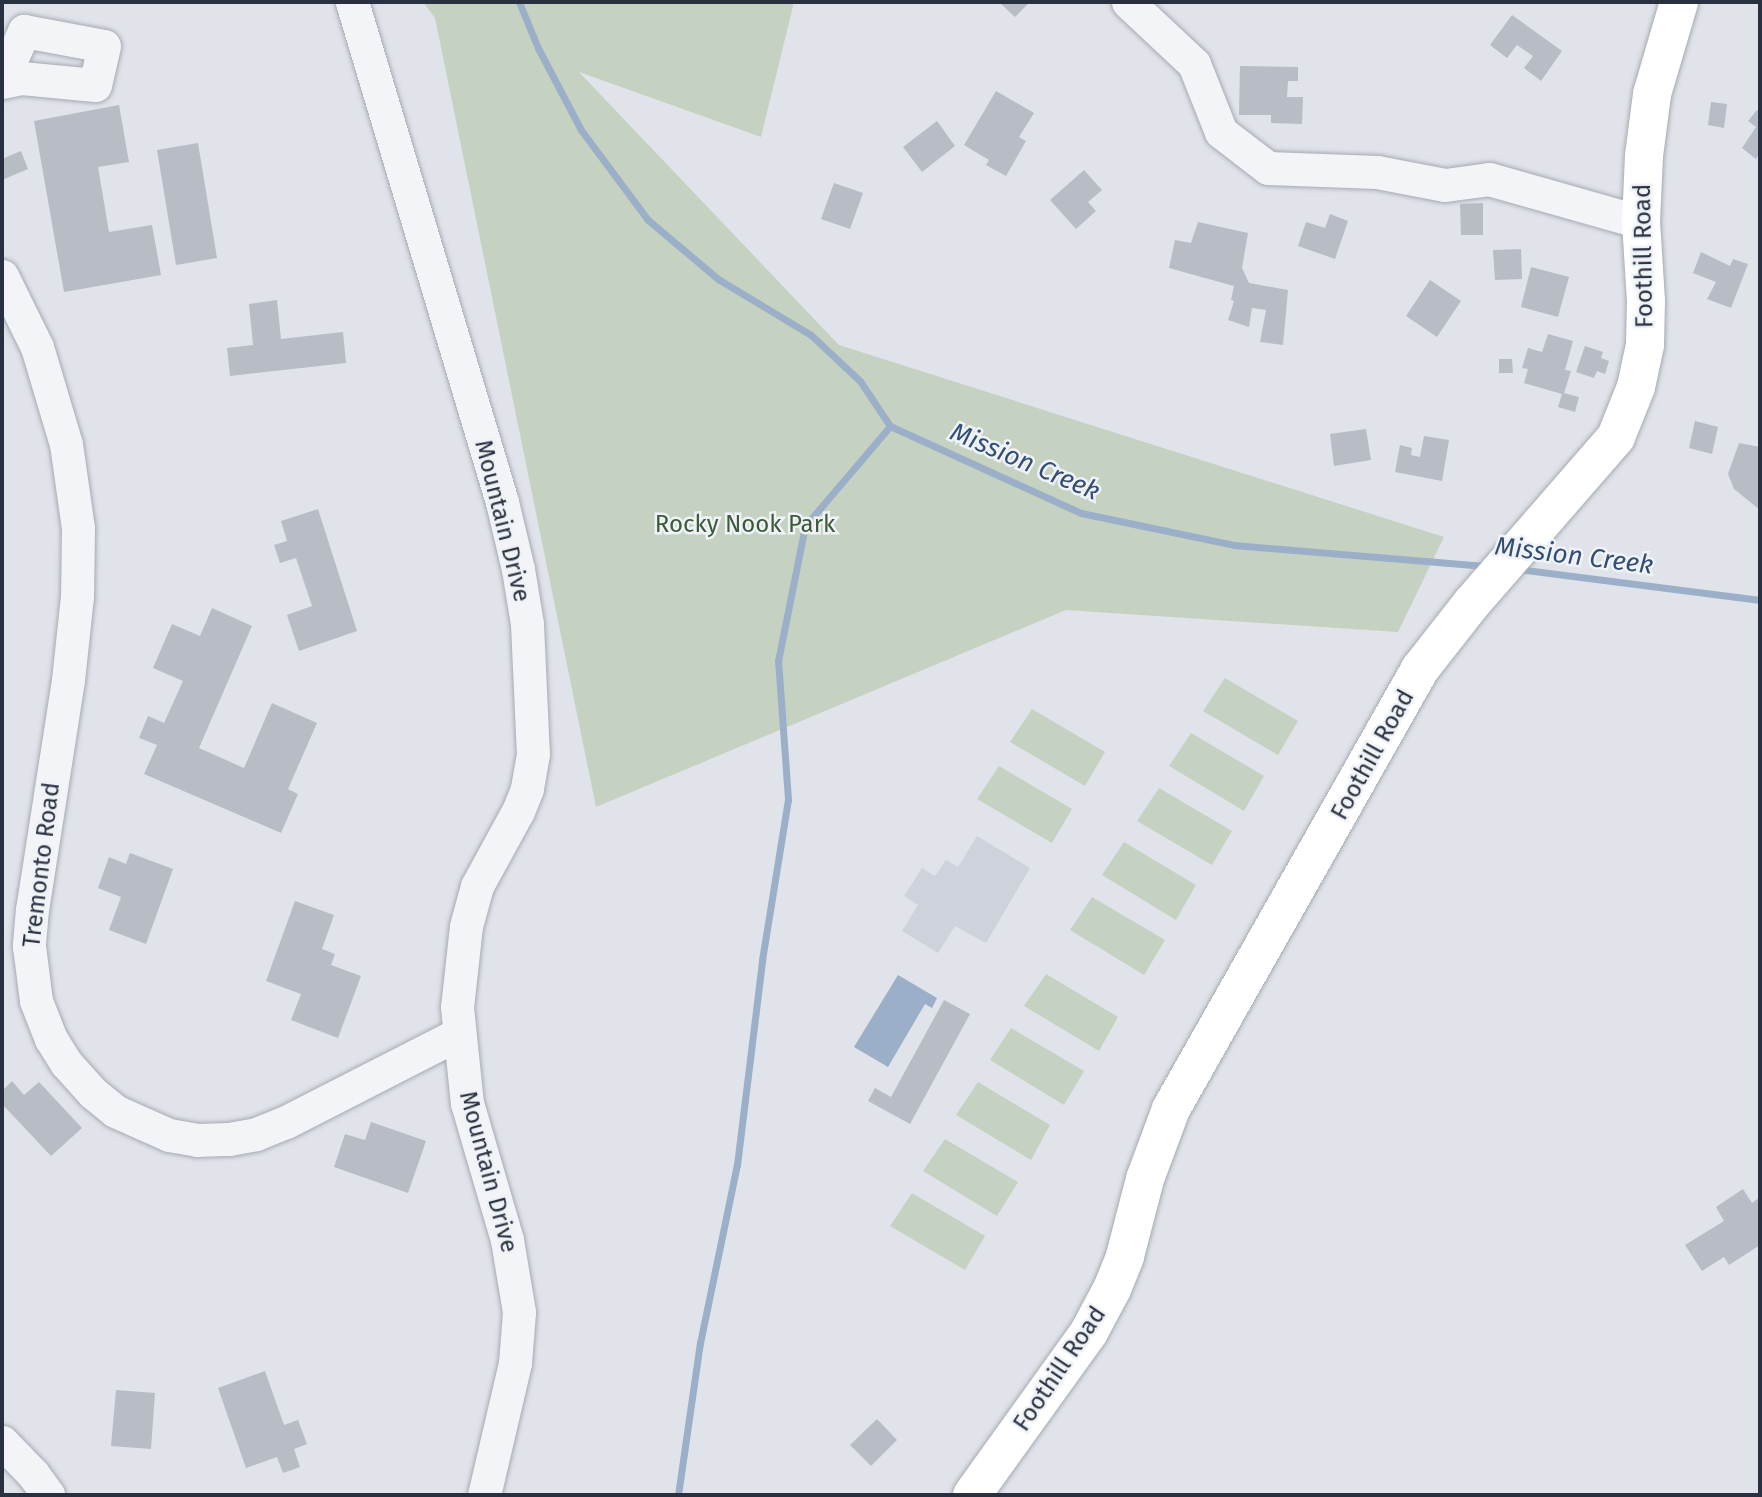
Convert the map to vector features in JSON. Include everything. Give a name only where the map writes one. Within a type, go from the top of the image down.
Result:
[{"type":"main road","name":"Foothill Road","points":[[972,1495],[1089,1332],[1125,1255],[1145,1179],[1171,1109],[1420,669],[1471,604],[1616,436],[1636,387],[1645,345],[1646,301],[1641,222],[1644,156],[1652,94],[1679,2]]},
{"type":"street","name":"Mountain Drive","points":[[352,2],[502,502],[518,569],[527,624],[533,754],[522,800],[477,886],[466,926],[460,966],[458,1034],[467,1103],[507,1240],[519,1312],[515,1363],[484,1495]]},
{"type":"street","points":[[1128,2],[1195,64],[1221,132],[1268,167],[1377,172],[1445,186],[1489,179],[1641,222]]},
{"type":"street","name":"Tremonto Road","points":[[2,276],[37,347],[66,444],[78,528],[76,596],[68,680],[32,909],[29,946],[36,1001],[51,1040],[84,1083],[115,1111],[169,1135],[197,1140],[229,1139],[256,1134],[286,1122],[458,1034]]},
{"type":"street","points":[[2,1442],[33,1474],[48,1495]]},
{"type":"shaded area","points":[[977,836],[1030,868],[986,943],[955,926],[938,953],[902,931],[918,905],[904,896],[922,868],[935,876],[946,860],[958,867]]},
{"type":"green space","name":"Rocky Nook Park","points":[[423,2],[794,2],[761,137],[579,72],[839,345],[1444,537],[1398,632],[1066,610],[596,807],[435,18]]},
{"type":"green space","points":[[1225,678],[1298,721],[1278,755],[1203,711]]},
{"type":"green space","points":[[1032,709],[1105,752],[1085,786],[1010,742]]},
{"type":"green space","points":[[1191,733],[1264,776],[1244,811],[1169,766]]},
{"type":"green space","points":[[999,766],[1072,809],[1052,843],[977,799]]},
{"type":"green space","points":[[1159,788],[1232,831],[1212,865],[1137,821]]},
{"type":"green space","points":[[1124,842],[1196,885],[1176,920],[1102,875]]},
{"type":"green space","points":[[1092,897],[1165,940],[1144,975],[1070,930]]},
{"type":"green space","points":[[1046,974],[1118,1017],[1099,1051],[1024,1006]]},
{"type":"green space","points":[[1011,1028],[1084,1071],[1064,1105],[990,1060]]},
{"type":"green space","points":[[978,1082],[1050,1125],[1031,1160],[956,1115]]},
{"type":"green space","points":[[945,1139],[1018,1182],[997,1216],[923,1171]]},
{"type":"green space","points":[[912,1193],[985,1236],[965,1270],[890,1226]]},
{"type":"water","points":[[898,975],[937,998],[932,1008],[925,1004],[888,1067],[854,1047]]},
{"type":"building","points":[[999,2],[1030,2],[1015,17]]},
{"type":"building","points":[[1512,15],[1562,51],[1541,81],[1524,68],[1533,56],[1517,45],[1507,58],[1490,45]]},
{"type":"building","points":[[1240,66],[1298,67],[1298,81],[1288,81],[1287,97],[1303,97],[1302,124],[1271,123],[1271,115],[1239,115]]},
{"type":"building","points":[[996,91],[1034,113],[1019,137],[1026,141],[1006,176],[986,165],[989,160],[964,145]]},
{"type":"building","points":[[1711,102],[1727,104],[1724,128],[1708,125]]},
{"type":"building","points":[[119,105],[129,162],[98,167],[109,232],[152,225],[161,275],[64,292],[34,121]]},
{"type":"building","points":[[1757,110],[1760,113],[1760,153],[1756,159],[1742,148],[1756,127],[1748,121]]},
{"type":"building","points":[[937,121],[955,146],[922,172],[903,147]]},
{"type":"building","points":[[198,143],[217,258],[176,265],[157,150]]},
{"type":"building","points":[[21,151],[28,169],[2,180],[2,159]]},
{"type":"building","points":[[1084,170],[1102,190],[1088,202],[1096,211],[1076,229],[1050,200]]},
{"type":"building","points":[[834,183],[863,193],[850,229],[821,219]]},
{"type":"building","points":[[1483,203],[1483,235],[1461,235],[1460,204]]},
{"type":"building","points":[[1330,214],[1348,221],[1335,259],[1298,246],[1306,222],[1325,228]]},
{"type":"building","points":[[1198,222],[1248,233],[1242,268],[1249,283],[1288,290],[1283,345],[1260,342],[1266,310],[1252,308],[1249,327],[1228,320],[1234,301],[1231,300],[1234,286],[1169,268],[1175,240],[1191,243]]},
{"type":"building","points":[[1521,249],[1522,279],[1495,280],[1493,250]]},
{"type":"building","points":[[1701,252],[1730,266],[1733,259],[1748,264],[1731,308],[1707,299],[1716,282],[1693,273]]},
{"type":"building","points":[[1531,267],[1569,277],[1558,317],[1521,307]]},
{"type":"building","points":[[1430,280],[1461,301],[1437,337],[1406,316]]},
{"type":"building","points":[[277,300],[281,339],[343,332],[346,363],[230,376],[227,348],[253,345],[249,304]]},
{"type":"building","points":[[1548,334],[1573,341],[1565,370],[1571,371],[1564,393],[1579,397],[1575,412],[1558,407],[1562,394],[1524,383],[1528,369],[1522,368],[1528,348],[1542,352]]},
{"type":"building","points":[[1585,346],[1603,352],[1601,358],[1609,361],[1605,374],[1597,371],[1594,378],[1576,372]]},
{"type":"building","points":[[1499,359],[1512,359],[1513,373],[1499,373]]},
{"type":"building","points":[[1695,421],[1718,427],[1712,454],[1689,448]]},
{"type":"building","points":[[1366,429],[1371,460],[1334,466],[1330,434]]},
{"type":"building","points":[[1424,436],[1449,440],[1442,481],[1395,472],[1400,445],[1412,448],[1411,455],[1420,457]]},
{"type":"building","points":[[1739,443],[1760,447],[1760,510],[1734,489],[1728,474]]},
{"type":"building","points":[[318,509],[357,631],[299,651],[287,615],[312,606],[296,558],[280,563],[274,545],[287,541],[281,521]]},
{"type":"building","points":[[212,608],[252,626],[199,748],[244,768],[272,703],[317,723],[288,789],[298,794],[281,833],[144,774],[157,745],[139,738],[148,716],[164,723],[183,681],[153,668],[172,624],[200,636]]},
{"type":"building","points":[[130,853],[173,869],[146,944],[109,930],[121,897],[98,888],[109,857],[126,864]]},
{"type":"building","points":[[295,901],[334,915],[322,949],[335,954],[331,965],[361,976],[338,1038],[291,1020],[301,994],[266,981]]},
{"type":"building","points":[[944,1000],[970,1014],[910,1124],[868,1101],[875,1088],[891,1097]]},
{"type":"building","points":[[12,1081],[24,1095],[39,1082],[82,1128],[51,1156],[2,1104],[2,1091]]},
{"type":"building","points":[[371,1122],[426,1141],[408,1193],[334,1167],[345,1134],[365,1140]]},
{"type":"building","points":[[1743,1189],[1752,1203],[1760,1197],[1760,1245],[1729,1265],[1724,1257],[1702,1271],[1685,1245],[1724,1221],[1716,1207]]},
{"type":"building","points":[[265,1371],[284,1425],[298,1420],[307,1444],[294,1449],[300,1467],[283,1473],[277,1457],[246,1468],[218,1388]]},
{"type":"building","points":[[116,1390],[155,1393],[151,1449],[111,1446]]},
{"type":"building","points":[[877,1419],[897,1440],[871,1466],[850,1445]]},
{"type":"waterway","name":"Mission Creek","points":[[519,2],[538,48],[581,130],[648,220],[718,279],[811,335],[860,381],[890,426],[1081,513],[1234,545],[1485,566]]},
{"type":"waterway","points":[[678,1495],[700,1343],[737,1165],[762,960],[788,799],[778,661],[805,526],[890,426]]},
{"type":"waterway","name":"Mission Creek","points":[[1518,569],[1760,600]]}]
